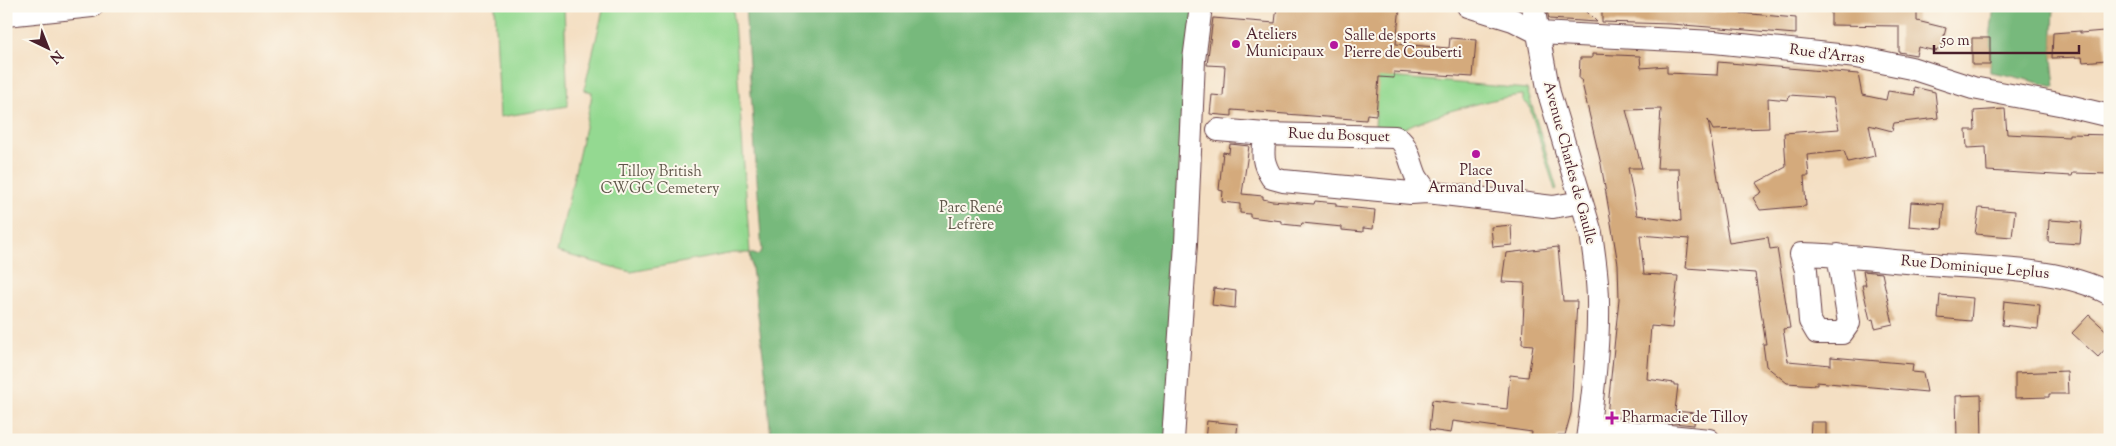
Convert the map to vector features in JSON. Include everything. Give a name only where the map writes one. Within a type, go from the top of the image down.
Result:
[{"type":"street","points":[[6,15],[92,6]]},
{"type":"street","points":[[1173,440],[1186,243],[1194,60],[1201,6]]},
{"type":"street","points":[[1468,6],[1513,20],[1538,33]]},
{"type":"street","name":"Avenue Charles de Gaulle","points":[[1533,6],[1547,84],[1591,233],[1598,301],[1597,352],[1588,432]]},
{"type":"street","name":"Rue d'Arras","points":[[1538,33],[1714,42],[1857,57],[1911,68],[1973,88],[2064,105],[2110,116]]},
{"type":"street","name":"Rue du Bosquet","points":[[1218,130],[1265,134],[1399,138],[1417,178],[1427,192]]},
{"type":"street","points":[[1265,134],[1262,156],[1264,165],[1272,178],[1283,181],[1410,193],[1427,192],[1553,207],[1581,202]]},
{"type":"street","name":"Rue Dominique Leplus","points":[[1838,255],[2058,275],[2093,285],[2110,294]]},
{"type":"street","points":[[1588,432],[1610,430],[1709,440]]},
{"type":"green space","points":[[495,6],[564,6],[568,106],[500,117]]},
{"type":"green space","name":"Tilloy British CWGC Cemetery","points":[[604,6],[733,6],[750,253],[733,253],[631,272],[557,252],[591,100],[592,92],[584,90]]},
{"type":"green space","name":"Parc René Lefrère","points":[[745,6],[1194,6],[1169,440],[771,440],[766,377],[750,253],[757,255],[762,251]]},
{"type":"green space","points":[[1994,6],[2054,6],[2052,58],[2055,87],[1990,72],[1990,38]]},
{"type":"green space","points":[[1378,76],[1527,89],[1557,189],[1555,190],[1529,105],[1523,101],[1523,95],[1461,108],[1425,119],[1402,130],[1375,127]]},
{"type":"building","points":[[1277,6],[1400,6],[1396,44],[1449,48],[1450,38],[1476,40],[1473,77],[1394,72],[1394,78],[1379,77],[1376,115],[1367,114],[1366,120],[1232,110],[1232,116],[1210,114],[1212,95],[1223,96],[1225,66],[1207,65],[1213,18],[1275,23]]},
{"type":"building","points":[[1546,6],[1581,6],[1597,22],[1549,19]]},
{"type":"building","points":[[1602,6],[1682,6],[1682,9],[1724,12],[1724,6],[1741,6],[1740,13],[1796,18],[1796,34],[1671,24],[1602,22]]},
{"type":"building","points":[[1831,6],[1917,6],[1917,21],[1946,28],[1941,48],[1936,51],[1918,47],[1916,55],[1899,52],[1899,26],[1831,25]]},
{"type":"building","points":[[2080,31],[2080,33],[2104,31],[2106,60],[2083,62],[2082,57],[2052,58],[2053,33]]},
{"type":"building","points":[[1972,38],[1990,38],[1990,65],[1972,65]]},
{"type":"building","points":[[1592,54],[1640,56],[1641,68],[1667,66],[1667,73],[1717,75],[1718,62],[1858,74],[1862,95],[1886,100],[1888,91],[1915,95],[1914,87],[1935,92],[1938,118],[1894,123],[1892,131],[1869,125],[1875,156],[1848,162],[1844,151],[1807,155],[1809,176],[1804,176],[1806,206],[1760,210],[1753,198],[1762,192],[1756,183],[1786,167],[1784,133],[1839,129],[1833,98],[1789,95],[1788,100],[1768,98],[1769,128],[1713,130],[1708,120],[1729,243],[1768,237],[1770,249],[1777,248],[1790,328],[1783,329],[1788,361],[1831,365],[1831,357],[1913,364],[1912,372],[1923,373],[1927,392],[1817,382],[1817,385],[1787,383],[1766,366],[1763,344],[1766,344],[1755,273],[1686,268],[1689,239],[1640,235],[1644,274],[1678,276],[1672,328],[1651,326],[1647,379],[1678,385],[1675,411],[1695,413],[1694,425],[1607,416],[1619,299],[1618,264],[1601,164],[1581,79],[1579,79],[1580,58],[1592,58]],"holes":[[[1661,109],[1657,168],[1679,168],[1681,221],[1637,215],[1628,168],[1642,168],[1626,110]]]},
{"type":"building","points":[[2005,109],[2007,134],[2069,137],[2069,134],[2110,135],[2110,174],[2073,173],[2072,176],[1987,171],[1986,147],[1967,148],[1966,130],[1975,130],[1974,111]]},
{"type":"building","points":[[1230,144],[1249,146],[1242,194],[1263,196],[1263,199],[1272,201],[1314,204],[1315,201],[1336,203],[1336,206],[1375,210],[1373,229],[1363,228],[1363,232],[1342,230],[1342,227],[1302,223],[1301,226],[1282,224],[1282,221],[1250,217],[1250,214],[1240,213],[1240,204],[1222,202],[1223,191],[1219,190],[1223,152],[1229,153]]},
{"type":"building","points":[[1911,202],[1944,204],[1942,229],[1909,226]]},
{"type":"building","points":[[1979,208],[2015,211],[2012,237],[1975,234]]},
{"type":"building","points":[[2049,220],[2082,222],[2080,244],[2048,242]]},
{"type":"building","points":[[1511,225],[1512,245],[1493,247],[1491,227]]},
{"type":"building","points":[[1558,247],[1563,301],[1577,301],[1571,413],[1565,435],[1558,435],[1557,440],[1531,440],[1532,432],[1453,421],[1451,433],[1429,430],[1432,400],[1507,409],[1510,375],[1528,377],[1533,345],[1522,344],[1525,283],[1502,282],[1506,253]]},
{"type":"building","points":[[1863,271],[1882,273],[1893,324],[1875,328],[1873,319],[1870,320],[1862,285],[1866,285]]},
{"type":"building","points":[[1214,288],[1236,291],[1235,308],[1212,305]]},
{"type":"building","points":[[1940,295],[1973,298],[1971,321],[1938,318]]},
{"type":"building","points":[[2004,301],[2040,305],[2038,329],[2002,325]]},
{"type":"building","points":[[2089,315],[2110,334],[2110,344],[2098,357],[2072,333]]},
{"type":"building","points":[[2067,371],[2068,394],[2049,394],[2049,397],[2015,398],[2015,373]]},
{"type":"building","points":[[1981,395],[1982,439],[1957,439],[1956,396]]},
{"type":"building","points":[[1207,421],[1238,424],[1236,440],[1205,440]]},
{"type":"building","points":[[1811,422],[1826,422],[1826,440],[1810,440]]},
{"type":"place","name":"Ateliers Municipaux","points":[[1236,44]]},
{"type":"place","name":"Salle de sports Pierre de Couberti","points":[[1334,45]]},
{"type":"place","name":"Place Armand Duval","points":[[1476,154]]},
{"type":"place","name":"Pharmacie de Tilloy","points":[[1612,418]]}]
